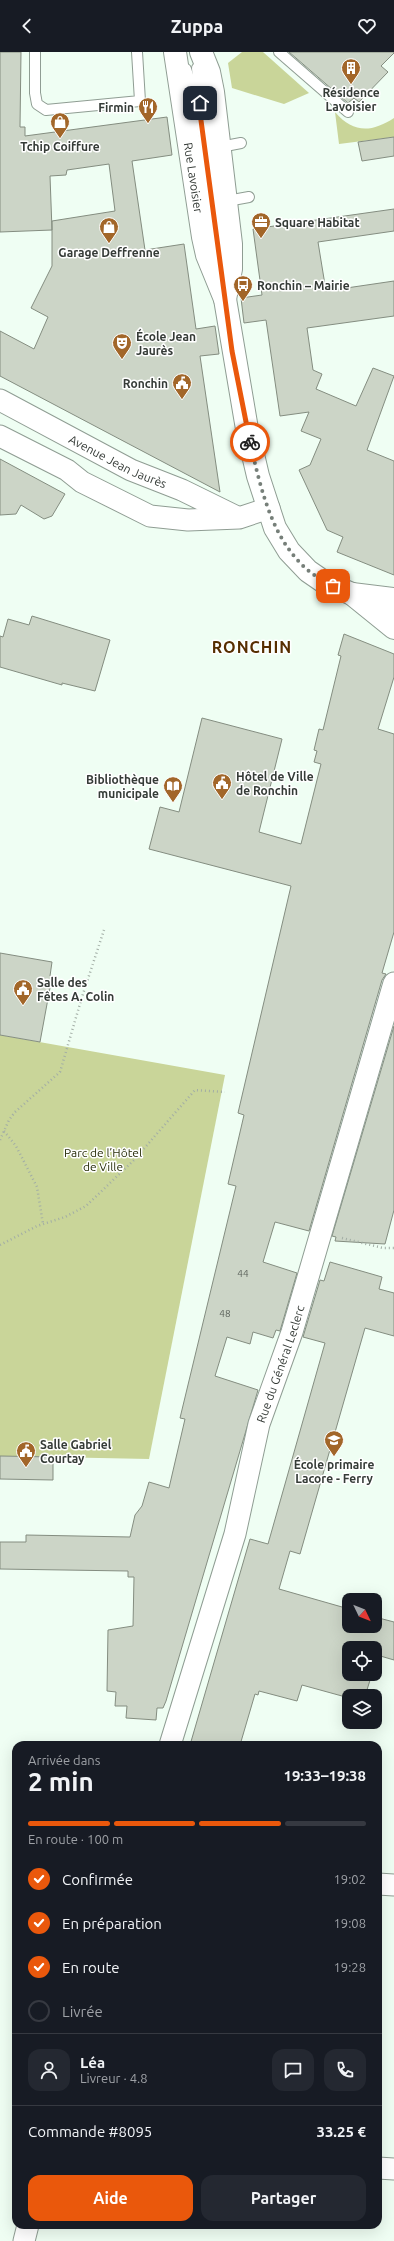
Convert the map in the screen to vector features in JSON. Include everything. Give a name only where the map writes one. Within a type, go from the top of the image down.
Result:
[{"type":"main road","name":"Rue Lavoisier","points":[[187,53],[209,72],[227,201],[231,244],[231,269],[225,299]]},
{"type":"main road","name":"Rue Lavoisier","points":[[187,53],[203,237],[207,256],[225,299],[247,429],[269,508]]},
{"type":"main road","points":[[269,508],[275,528],[284,544],[301,565],[316,577],[352,594],[394,628]]},
{"type":"main road","points":[[352,594],[394,599]]},
{"type":"street","name":"Avenue Jean Jaurès","points":[[0,400],[131,470],[182,490],[239,518]]},
{"type":"street","points":[[0,436],[67,470],[82,482],[150,516],[188,520],[239,518],[269,508]]},
{"type":"street","name":"Rue du Général Leclerc","points":[[171,1741],[235,1534],[259,1424],[292,1332],[394,983]]},
{"type":"street","points":[[382,1884],[394,1885]]},
{"type":"street","points":[[382,2168],[394,2169]]},
{"type":"street","points":[[24,2241],[27,2229]]},
{"type":"lane","points":[[35,52],[35,93],[37,104],[46,110],[140,101],[137,52]]},
{"type":"lane","points":[[279,52],[348,112]]},
{"type":"lane","points":[[187,53],[200,113],[225,299]]},
{"type":"lane","points":[[220,147],[241,143]]},
{"type":"lane","points":[[227,201],[249,197]]},
{"type":"lane","points":[[352,594],[394,612]]},
{"type":"path","points":[[0,1140],[9,1120],[15,1112],[60,1072],[104,930]]},
{"type":"path","points":[[0,1245],[43,1224],[65,1217],[86,1206],[134,1160],[195,1090],[225,1092]]},
{"type":"path","points":[[4,1132],[16,1146],[38,1187],[43,1224]]},
{"type":"path","points":[[321,1232],[383,1248],[394,1248]]},
{"type":"green space","points":[[242,52],[263,52],[309,93],[284,104],[232,88],[228,63]]},
{"type":"green space","points":[[335,112],[349,124],[363,128],[378,126],[394,118],[394,137],[339,144]]},
{"type":"green space","name":"Parc de l’Hôtel de Ville","points":[[0,1035],[225,1075],[149,1459],[0,1456]]},
{"type":"building","points":[[0,52],[21,52],[20,127],[25,127],[25,136],[167,117],[172,155],[132,161],[145,250],[184,244],[196,329],[215,326],[219,354],[200,356],[220,492],[0,376],[0,331],[34,349],[48,317],[31,308],[52,266],[52,230],[0,232]],"holes":[[[109,164],[115,211],[52,221],[52,230],[50,176],[66,175],[67,170]]]},
{"type":"building","name":"Résidence Lavoisier","points":[[289,52],[394,53],[381,66],[388,72],[359,102],[354,98],[348,103]]},
{"type":"building","points":[[394,137],[394,156],[362,161],[358,142]]},
{"type":"building","points":[[394,209],[394,231],[318,242],[326,291],[394,281],[394,316],[307,328],[313,370],[322,374],[316,389],[356,406],[373,368],[394,376],[367,450],[394,461],[394,575],[337,552],[343,537],[327,530],[299,470],[310,465],[321,439],[301,431],[309,412],[280,416],[266,320],[244,323],[241,298],[262,295],[253,229]]},
{"type":"building","points":[[0,459],[65,494],[52,516],[44,519],[21,505],[16,514],[0,515]]},
{"type":"building","points":[[32,616],[110,640],[95,691],[62,683],[62,685],[0,667],[0,636],[3,637],[8,619],[29,625]]},
{"type":"building","points":[[344,634],[394,654],[394,677],[378,729],[394,734],[394,932],[382,973],[386,974],[382,980],[309,1231],[275,1222],[263,1262],[297,1273],[280,1331],[276,1330],[273,1338],[253,1332],[250,1344],[227,1337],[215,1376],[258,1390],[166,1701],[163,1708],[157,1708],[156,1720],[126,1718],[127,1706],[115,1706],[116,1692],[107,1691],[108,1630],[133,1626],[134,1577],[128,1577],[128,1571],[0,1569],[0,1542],[26,1542],[26,1535],[130,1537],[135,1515],[142,1506],[149,1482],[169,1488],[185,1419],[180,1418],[236,1186],[228,1184],[244,1115],[238,1113],[291,886],[149,849],[160,807],[179,812],[202,718],[282,739],[259,832],[301,844],[321,764],[314,762],[317,751],[314,750],[319,729],[323,730],[341,656],[338,655]]},
{"type":"building","name":"Salle des Fêtes A. Colin","points":[[0,953],[52,962],[50,976],[52,977],[40,1042],[0,1035]]},
{"type":"building","points":[[394,1026],[394,1210],[385,1244],[335,1241],[336,1237],[332,1236]]},
{"type":"building","points":[[330,1262],[382,1277],[379,1289],[394,1293],[394,1336],[365,1328],[300,1554],[290,1551],[279,1589],[342,1607],[342,1633],[382,1633],[382,1619],[394,1622],[394,1660],[382,1656],[382,1641],[342,1641],[342,1681],[370,1681],[367,1689],[342,1689],[342,1696],[302,1685],[297,1701],[259,1691],[258,1695],[255,1694],[241,1741],[191,1741],[250,1539],[268,1544],[325,1343],[303,1337],[320,1280],[324,1281]]},
{"type":"building","name":"Salle Gabriel Courtay","points":[[0,1456],[53,1457],[53,1480],[0,1479]]},
{"type":"way so far","points":[[250,442],[258,476],[275,528],[284,544],[308,571],[324,582],[333,586]]},
{"type":"place","name":"Résidence Lavoisier","points":[[351,85]]},
{"type":"place","name":"Firmin","points":[[148,124]]},
{"type":"place","name":"Tchip Coiffure","points":[[60,139]]},
{"type":"place","name":"Square Habitat","points":[[261,239]]},
{"type":"place","name":"Garage Deffrenne","points":[[109,244]]},
{"type":"place","name":"Ronchin – Mairie","points":[[243,302]]},
{"type":"place","name":"École Jean Jaurès","points":[[122,360]]},
{"type":"place","name":"Ronchin","points":[[182,400]]},
{"type":"place","name":"Hôtel de Ville de Ronchin","points":[[222,800]]},
{"type":"place","name":"Bibliothèque municipale","points":[[173,803]]},
{"type":"place","name":"Salle des Fêtes A. Colin","points":[[23,1006]]},
{"type":"place","name":"École primaire Lacore - Ferry","points":[[334,1457]]},
{"type":"place","name":"Salle Gabriel Courtay","points":[[26,1468]]},
{"type":"district","name":"RONCHIN","points":[[252,647]]},
{"type":"route","points":[[200,103],[200,113],[232,351],[250,442]]}]
